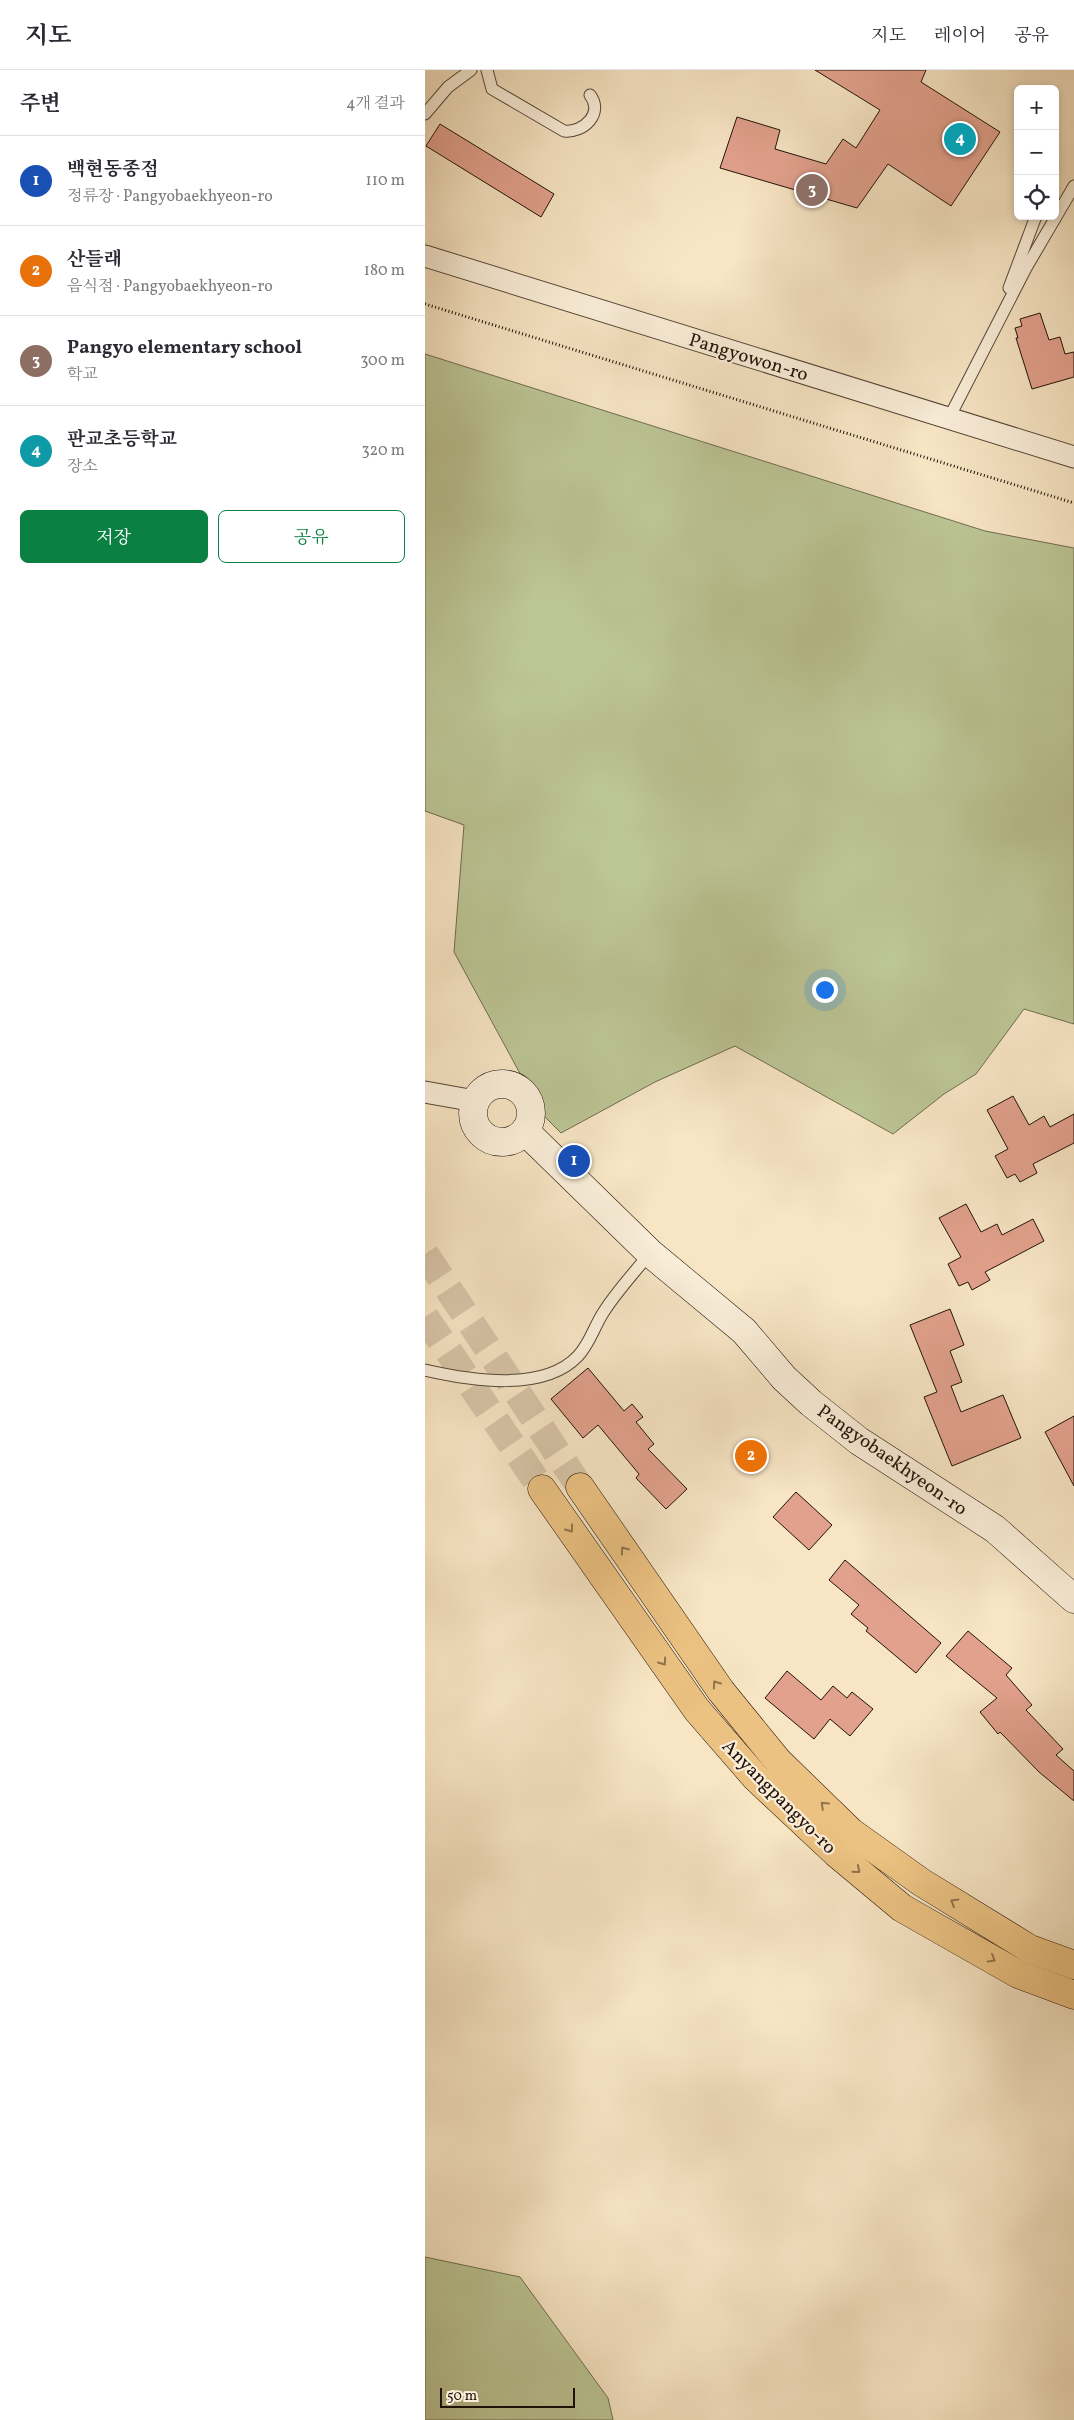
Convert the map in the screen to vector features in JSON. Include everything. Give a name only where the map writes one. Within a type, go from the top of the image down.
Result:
[{"type":"main road","name":"Anyangpangyo-ro","points":[[580,1487],[721,1691],[779,1761],[845,1826],[921,1882],[1031,1949],[1074,1965]]},
{"type":"main road","name":"Anyangpangyo-ro","points":[[542,1489],[697,1710],[756,1778],[836,1853],[902,1908],[1018,1974],[1074,1995]]},
{"type":"street","name":"Pangyowon-ro","points":[[425,256],[1074,457]]},
{"type":"street","points":[[503,1084],[517,1088],[527,1098],[531,1112],[530,1122],[519,1137],[502,1142],[486,1137],[479,1132],[473,1117],[475,1101],[489,1086],[503,1084]]},
{"type":"street","points":[[425,1092],[475,1101]]},
{"type":"street","name":"Pangyobaekhyeon-ro","points":[[525,1131],[650,1253],[744,1331],[784,1378],[811,1403],[859,1440],[995,1529],[1074,1599]]},
{"type":"lane","points":[[425,114],[448,86],[471,70]]},
{"type":"lane","points":[[487,70],[492,89],[557,129],[564,131],[573,132],[583,128],[591,119],[595,109],[595,102],[590,95]]},
{"type":"lane","points":[[949,418],[1026,268],[1074,186]]},
{"type":"lane","points":[[991,336],[1034,220]]},
{"type":"lane","points":[[425,1370],[497,1381],[523,1380],[562,1368],[578,1356],[587,1345],[602,1314],[650,1253]]},
{"type":"path","points":[[425,304],[1074,503]]},
{"type":"green space","points":[[425,354],[985,531],[1074,548],[1074,1024],[1024,1009],[976,1074],[944,1094],[893,1134],[735,1046],[655,1082],[561,1133],[542,1114],[454,952],[464,825],[425,811]]},
{"type":"green space","points":[[425,2257],[520,2277],[608,2398],[613,2420],[425,2420]]},
{"type":"building","points":[[815,70],[926,70],[921,82],[1000,132],[951,206],[888,164],[857,208],[720,168],[737,117],[780,130],[775,149],[826,164],[843,139],[856,148],[880,110]]},
{"type":"building","points":[[440,124],[554,194],[541,217],[426,146]]},
{"type":"building","points":[[1040,313],[1049,340],[1060,337],[1065,354],[1074,352],[1074,377],[1032,389],[1016,338],[1018,338],[1015,328],[1022,326],[1020,319]]},
{"type":"building","points":[[1013,1096],[1029,1125],[1044,1116],[1050,1127],[1074,1114],[1074,1143],[1033,1164],[1037,1173],[1020,1182],[1015,1174],[1007,1178],[995,1156],[1008,1149],[987,1110]]},
{"type":"building","points":[[966,1204],[981,1232],[997,1224],[1002,1235],[1033,1219],[1044,1241],[985,1272],[990,1280],[972,1290],[968,1282],[959,1286],[948,1264],[961,1257],[939,1218]]},
{"type":"building","points":[[950,1309],[964,1345],[950,1351],[962,1382],[951,1386],[961,1412],[1003,1395],[1021,1438],[952,1466],[924,1397],[937,1392],[910,1325]]},
{"type":"building","points":[[588,1368],[624,1411],[632,1404],[643,1417],[636,1422],[654,1444],[648,1449],[687,1489],[666,1509],[636,1478],[639,1474],[598,1425],[583,1438],[551,1399]]},
{"type":"building","points":[[1074,1416],[1074,1486],[1045,1432]]},
{"type":"building","points":[[796,1492],[832,1525],[809,1550],[773,1517]]},
{"type":"building","points":[[845,1560],[941,1643],[916,1673],[866,1631],[868,1628],[851,1614],[859,1605],[829,1580]]},
{"type":"building","points":[[968,1631],[1012,1668],[1006,1675],[1032,1705],[1026,1710],[1063,1749],[1056,1755],[1074,1771],[1074,1801],[1039,1772],[1000,1732],[998,1734],[980,1712],[997,1698],[946,1656]]},
{"type":"building","points":[[787,1671],[821,1700],[833,1686],[847,1698],[852,1692],[873,1709],[850,1736],[830,1719],[814,1739],[765,1698]]},
{"type":"tunnel","points":[[425,1254],[580,1487]]},
{"type":"tunnel","points":[[425,1317],[542,1489]]},
{"type":"place","name":"판교초등학교","points":[[960,139]]},
{"type":"place","name":"Pangyo elementary school","points":[[812,190]]},
{"type":"place","name":"백현동종점","points":[[574,1161]]},
{"type":"place","name":"산들래","points":[[751,1456]]}]
